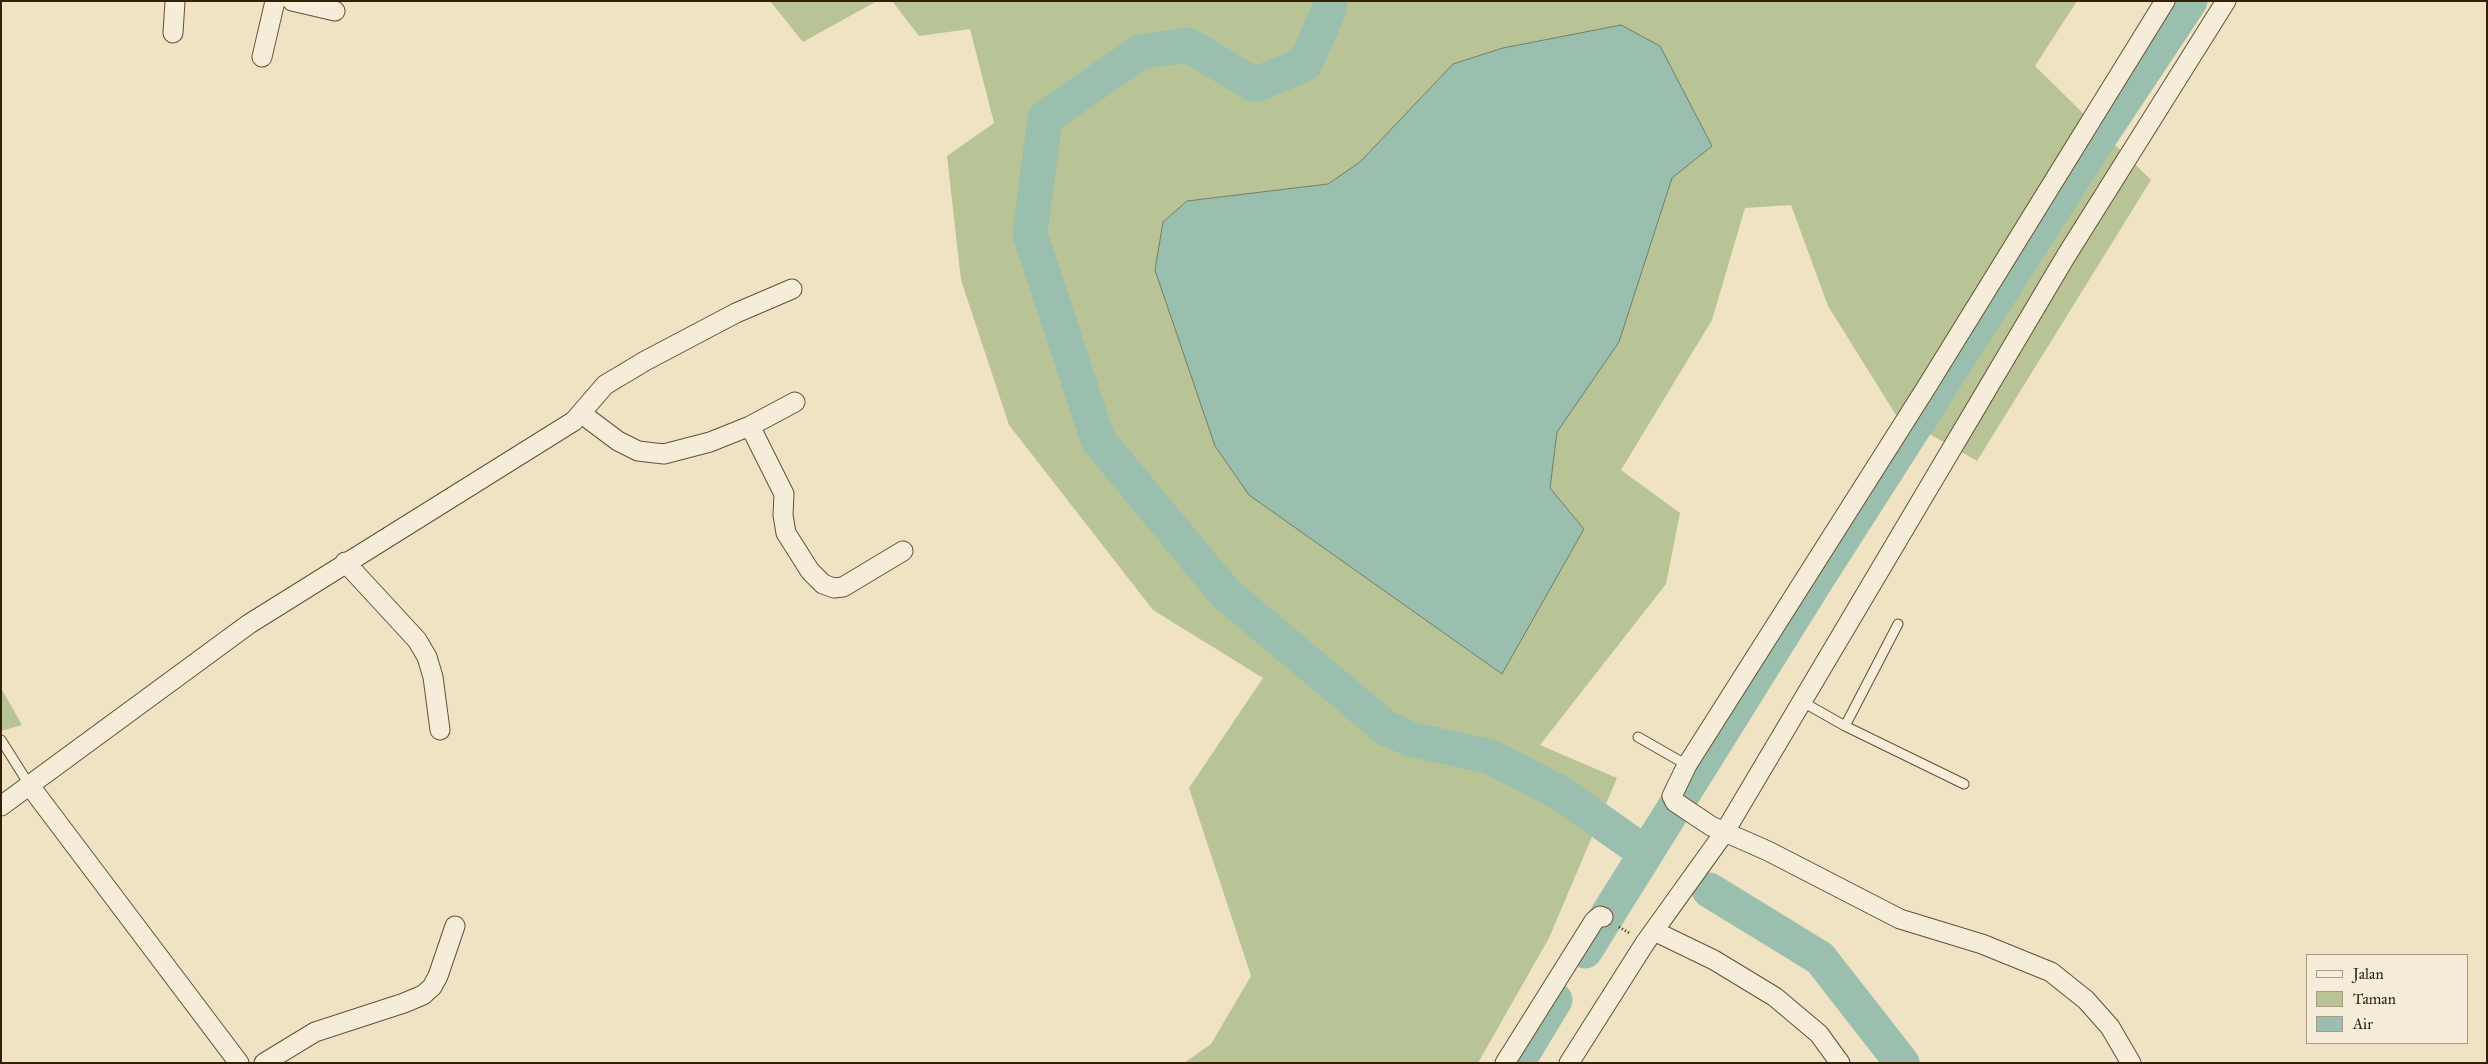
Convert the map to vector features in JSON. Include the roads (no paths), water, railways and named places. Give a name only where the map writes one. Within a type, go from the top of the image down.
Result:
[{"type":"street","points":[[173,33],[175,1]]},
{"type":"street","points":[[262,57],[275,1]]},
{"type":"street","points":[[292,1],[335,11]]},
{"type":"street","points":[[2131,1063],[2110,1027],[2086,1000],[2051,972],[1982,944],[1900,919],[1768,851],[1716,836],[1675,802],[1672,796],[1673,790],[1687,765],[1932,380],[2165,1]]},
{"type":"street","points":[[1569,1063],[1801,701],[2066,256],[2226,1]]},
{"type":"street","points":[[1,806],[249,624],[345,562],[574,422],[605,385],[645,361],[750,306],[792,289]]},
{"type":"street","points":[[582,414],[618,441],[638,451],[650,454],[682,451],[750,426],[795,402]]},
{"type":"street","points":[[750,426],[784,494],[783,515],[786,533],[810,571],[823,584],[834,588],[843,587],[903,551]]},
{"type":"street","points":[[345,562],[417,640],[427,657],[433,677],[440,730]]},
{"type":"street","points":[[30,786],[231,1060]]},
{"type":"street","points":[[1505,1063],[1594,921],[1600,916],[1603,918]]},
{"type":"street","points":[[1659,924],[1775,997],[1819,1034],[1840,1063]]},
{"type":"street","points":[[264,1063],[315,1032],[423,995],[432,987],[438,976],[455,926]]},
{"type":"lane","points":[[1845,726],[1898,624]]},
{"type":"lane","points":[[1801,701],[1845,726],[1964,784]]},
{"type":"lane","points":[[1638,737],[1687,765]]},
{"type":"lane","points":[[1,740],[30,786]]},
{"type":"water","points":[[1621,25],[1660,46],[1712,146],[1672,178],[1619,342],[1557,432],[1550,488],[1584,529],[1502,674],[1249,495],[1215,446],[1155,270],[1163,222],[1187,201],[1328,184],[1360,162],[1453,64],[1503,48]]},
{"type":"waterway","points":[[1330,1],[1328,12],[1305,64],[1255,85],[1188,45],[1140,52],[1045,118],[1030,234],[1098,440],[1225,593],[1386,728],[1410,739],[1491,757],[1562,794],[1631,843]]},
{"type":"waterway","points":[[1585,951],[1817,579],[2095,144],[2190,1]]},
{"type":"waterway","points":[[1709,890],[1820,958],[1902,1063]]},
{"type":"waterway","points":[[1517,1063],[1555,1000]]}]
